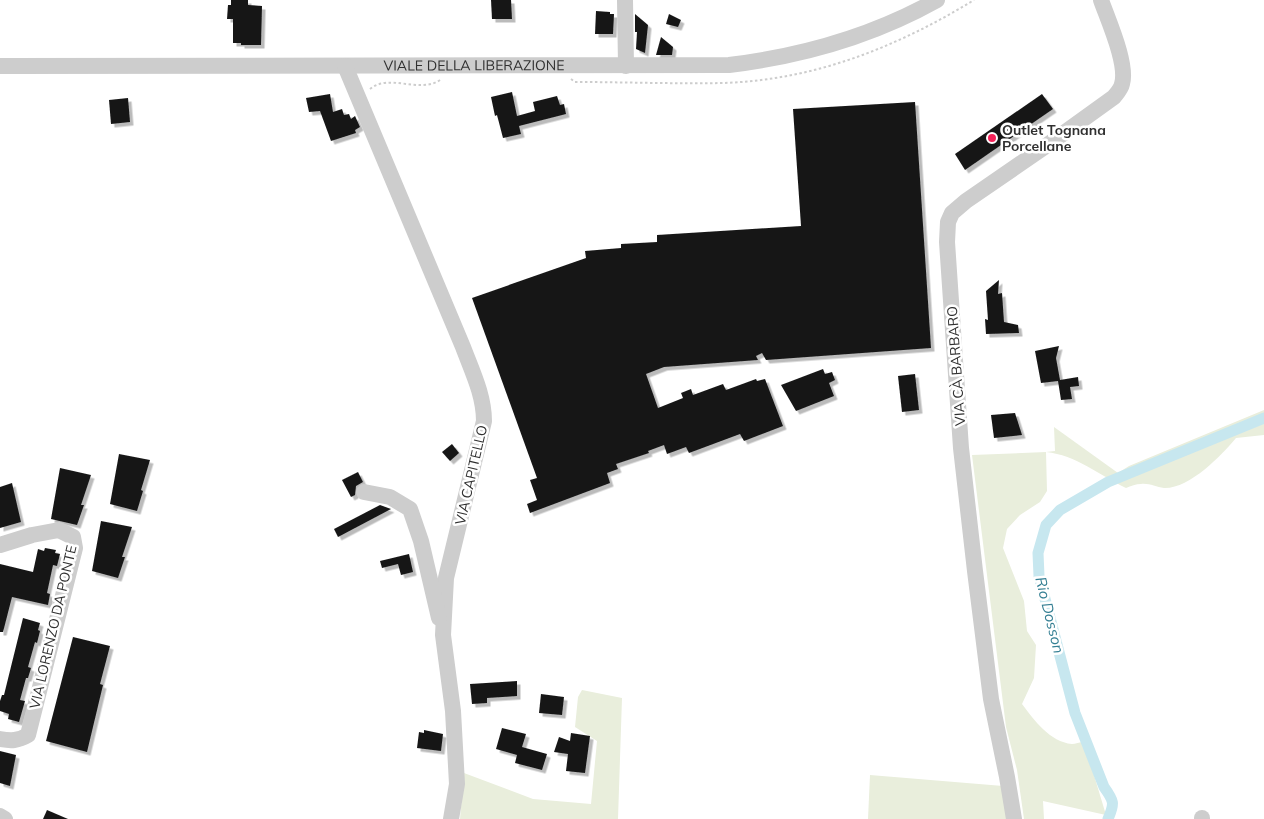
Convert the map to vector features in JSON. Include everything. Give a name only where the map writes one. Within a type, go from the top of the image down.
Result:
[{"type":"street","points":[[625,0],[626,66]]},
{"type":"street","name":"VIALE DELLA LIBERAZIONE","points":[[0,66],[729,65],[783,58],[821,48],[870,32],[916,12],[937,0]]},
{"type":"street","name":"VIA CÀ BARBARO","points":[[1014,819],[991,699],[973,552],[960,430],[947,242],[948,228],[952,213],[966,201],[1114,97],[1120,89],[1123,77],[1122,62],[1101,0]]},
{"type":"street","name":"VIA CAPITELLO","points":[[346,66],[463,347],[484,408],[484,421],[446,578],[443,635],[452,711],[457,784],[451,819]]},
{"type":"street","points":[[364,492],[390,497],[410,509],[420,541],[443,635]]},
{"type":"street","name":"VIA LORENZO DA PONTE","points":[[0,545],[32,535],[59,530],[74,537],[74,548],[28,735],[20,740],[0,739]]},
{"type":"street","points":[[0,816],[5,819]]},
{"type":"green space","points":[[1264,410],[1264,435],[1236,438],[1204,470],[1174,487],[1164,488],[1144,484],[1126,488],[1077,461],[1046,452],[1055,451],[1054,427],[1118,473],[1129,466]]},
{"type":"green space","points":[[1046,452],[1047,491],[1040,502],[1020,515],[1007,529],[1003,548],[1024,601],[1027,631],[1036,645],[1034,678],[1022,704],[1050,735],[1072,744],[1084,742],[1106,815],[1043,801],[1044,819],[1024,819],[1017,770],[1006,727],[972,455]]},
{"type":"green space","points":[[582,690],[622,698],[618,819],[460,819],[464,773],[533,799],[591,804],[597,741],[575,727],[578,697]]},
{"type":"green space","points":[[870,775],[1003,786],[1007,819],[868,819]]},
{"type":"building","points":[[231,0],[248,0],[248,5],[262,6],[261,45],[233,43],[233,19],[227,19],[228,5],[231,5]]},
{"type":"building","points":[[491,0],[511,0],[512,19],[492,19]]},
{"type":"building","points":[[596,11],[614,14],[613,34],[595,34]]},
{"type":"building","points":[[635,14],[648,25],[645,53],[636,49]]},
{"type":"building","points":[[669,14],[681,20],[678,27],[666,24]]},
{"type":"building","points":[[661,37],[673,47],[672,55],[656,55]]},
{"type":"building","points":[[512,92],[517,116],[535,111],[533,102],[557,96],[560,105],[564,104],[566,114],[519,126],[521,134],[503,138],[491,97]]},
{"type":"building","points":[[330,94],[333,112],[342,109],[344,115],[349,114],[351,119],[355,116],[360,127],[355,130],[356,133],[331,141],[320,111],[309,112],[306,98]]},
{"type":"building","points":[[1042,94],[1053,109],[965,170],[955,154]]},
{"type":"building","points":[[128,98],[130,122],[111,124],[109,100]]},
{"type":"building","points":[[915,102],[931,348],[766,360],[762,353],[756,356],[758,360],[664,367],[646,374],[658,408],[683,398],[681,393],[691,389],[693,395],[723,384],[726,390],[756,379],[757,381],[765,379],[783,426],[744,441],[740,434],[689,453],[686,447],[667,454],[664,445],[648,451],[649,453],[616,464],[618,469],[607,473],[610,483],[530,513],[527,504],[537,500],[530,480],[537,478],[472,298],[586,258],[585,251],[621,248],[621,244],[657,242],[657,235],[801,226],[793,109]]},
{"type":"building","points":[[999,280],[998,294],[1002,293],[1004,322],[1018,325],[1019,333],[986,334],[985,319],[988,320],[986,291]]},
{"type":"building","points":[[1059,346],[1056,358],[1060,380],[1078,377],[1079,386],[1070,387],[1072,399],[1061,400],[1058,381],[1041,383],[1035,351]]},
{"type":"building","points":[[823,369],[825,374],[832,372],[835,380],[829,383],[834,396],[796,411],[781,385]]},
{"type":"building","points":[[915,374],[919,410],[902,412],[898,376]]},
{"type":"building","points":[[1015,413],[1022,435],[994,438],[991,415]]},
{"type":"building","points":[[452,444],[459,453],[450,461],[442,452]]},
{"type":"building","points":[[119,454],[150,460],[137,511],[110,504]]},
{"type":"building","points":[[60,468],[91,475],[81,505],[84,505],[77,525],[51,519]]},
{"type":"building","points":[[358,472],[363,482],[356,486],[355,495],[351,497],[342,480]]},
{"type":"building","points":[[12,483],[21,522],[0,528],[0,487]]},
{"type":"building","points":[[380,505],[391,509],[338,537],[334,529]]},
{"type":"building","points":[[101,521],[132,527],[122,557],[125,557],[118,578],[92,571]]},
{"type":"building","points":[[45,548],[56,550],[55,553],[60,554],[57,566],[53,565],[47,593],[50,594],[48,605],[12,597],[3,632],[0,632],[0,564],[33,572],[38,549],[44,551]]},
{"type":"building","points":[[409,554],[413,572],[401,575],[398,564],[382,568],[380,561]]},
{"type":"building","points":[[23,618],[40,623],[38,630],[40,631],[37,643],[35,642],[28,667],[31,668],[20,700],[25,701],[19,722],[8,719],[9,714],[0,711],[0,701],[2,695],[4,695]]},
{"type":"building","points":[[73,637],[110,646],[100,684],[103,685],[87,752],[46,741]]},
{"type":"building","points":[[517,681],[517,696],[487,698],[487,703],[472,704],[470,684]]},
{"type":"building","points":[[541,694],[564,697],[562,715],[539,713]]},
{"type":"building","points":[[502,728],[526,734],[522,747],[547,754],[542,770],[515,763],[517,755],[496,749]]},
{"type":"building","points":[[424,730],[443,734],[441,751],[417,748],[419,732],[424,733]]},
{"type":"building","points":[[571,733],[590,736],[585,773],[566,771],[568,754],[554,752],[559,737],[570,741]]},
{"type":"building","points":[[0,751],[16,755],[10,786],[0,783]]},
{"type":"building","points":[[47,810],[68,819],[43,819]]},
{"type":"waterway","name":"Rio Dosson","points":[[1108,819],[1112,809],[1112,799],[1104,787],[1075,713],[1039,576],[1038,553],[1046,525],[1060,510],[1108,482],[1264,418]]},
{"type":"place","name":"Outlet Tognana Porcellane","points":[[992,138]]}]
